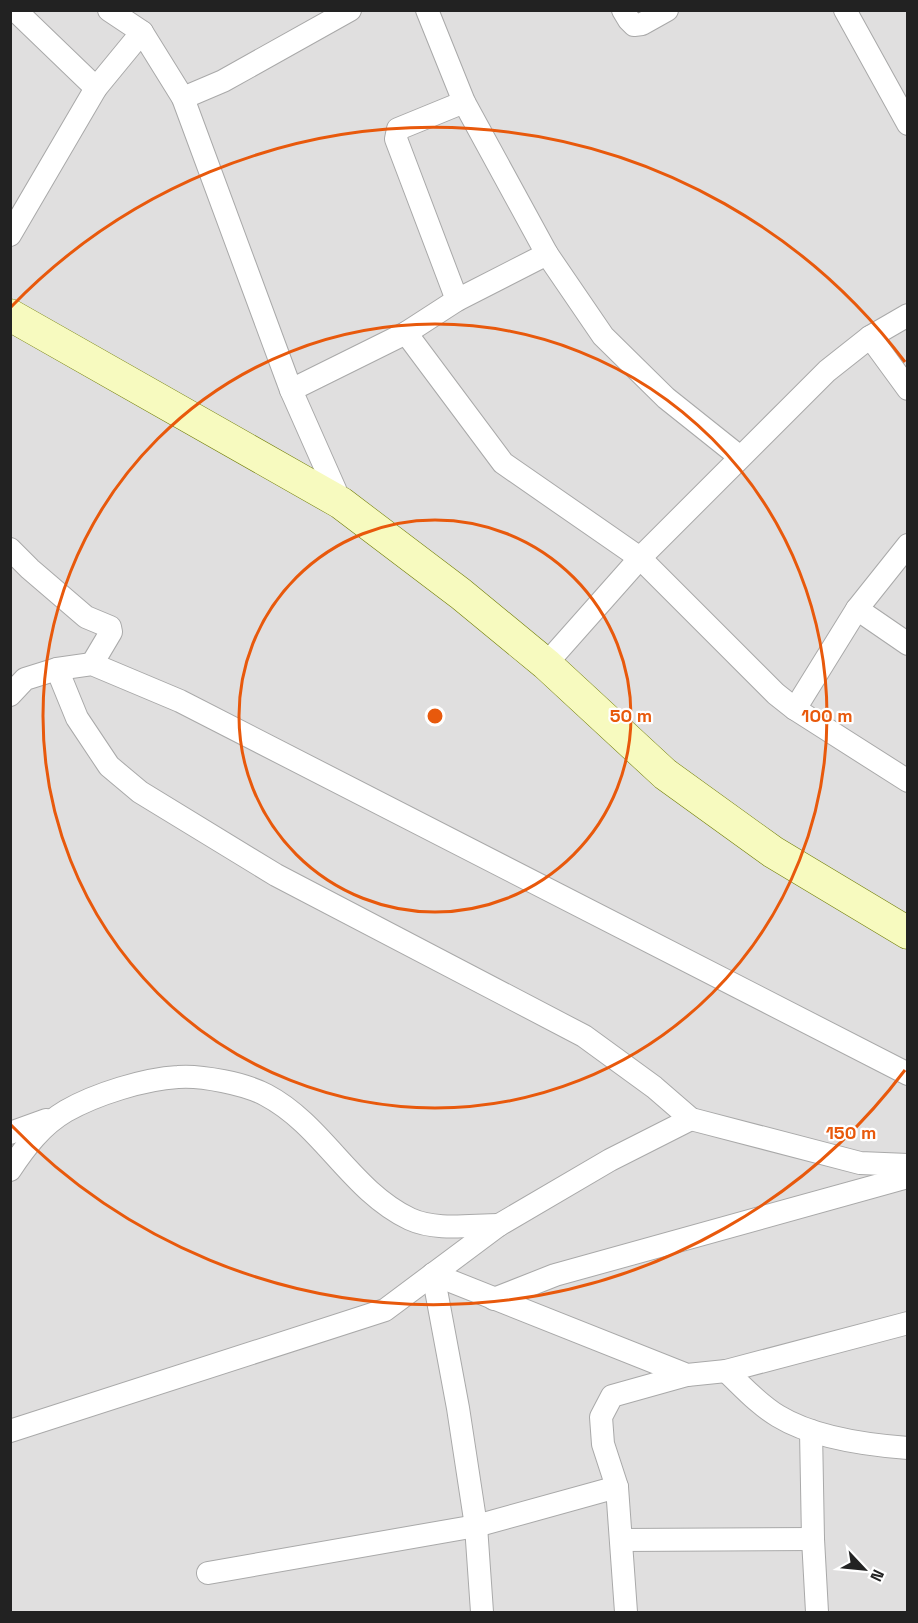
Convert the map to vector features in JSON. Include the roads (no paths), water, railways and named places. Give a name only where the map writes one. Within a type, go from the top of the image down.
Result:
[{"type":"main road","points":[[10,315],[341,503],[461,594],[546,664],[665,774],[773,852],[908,933]]},
{"type":"street","points":[[15,10],[96,88]]},
{"type":"street","points":[[109,10],[142,32],[183,98],[291,390],[341,503]]},
{"type":"street","points":[[183,98],[223,81],[350,10]]},
{"type":"street","points":[[427,10],[464,102],[547,254],[603,336],[666,398],[740,457]]},
{"type":"street","points":[[624,10],[634,25],[642,24],[667,10]]},
{"type":"street","points":[[845,10],[905,111]]},
{"type":"street","points":[[10,235],[96,88],[142,32]]},
{"type":"street","points":[[457,300],[396,139],[396,133],[398,129],[464,102]]},
{"type":"street","points":[[291,390],[406,333],[457,300],[547,254]]},
{"type":"street","points":[[546,664],[640,558],[827,371],[870,337],[908,315]]},
{"type":"street","points":[[406,333],[503,463],[640,558],[776,694],[795,709],[908,781]]},
{"type":"street","points":[[870,337],[908,389]]},
{"type":"street","points":[[795,709],[857,609],[908,545]]},
{"type":"street","points":[[10,549],[86,617],[110,627],[111,632],[93,664]]},
{"type":"street","points":[[857,609],[908,644]]},
{"type":"street","points":[[15,681],[57,669],[93,664],[190,706],[908,1074]]},
{"type":"street","points":[[57,669],[83,727],[110,766],[140,792],[276,875],[584,1036],[654,1087],[691,1119],[860,1163],[908,1165]]},
{"type":"street","points":[[10,1133],[87,1101],[131,1086],[179,1077],[232,1082],[266,1095],[299,1119],[376,1198],[410,1219],[432,1226],[499,1225]]},
{"type":"street","points":[[10,1170],[29,1142],[65,1112]]},
{"type":"street","points":[[10,1431],[385,1310],[499,1225],[610,1160],[691,1119]]},
{"type":"street","points":[[494,1299],[555,1275],[908,1177]]},
{"type":"street","points":[[433,1274],[687,1375]]},
{"type":"street","points":[[433,1274],[458,1408],[476,1526],[482,1612]]},
{"type":"street","points":[[626,1612],[617,1487],[603,1444],[601,1417],[612,1396],[687,1375],[726,1371],[908,1323]]},
{"type":"street","points":[[726,1371],[757,1401],[780,1417],[811,1431],[876,1445],[908,1448]]},
{"type":"street","points":[[811,1431],[817,1612]]},
{"type":"street","points":[[208,1573],[476,1526],[617,1487]]},
{"type":"street","points":[[621,1540],[813,1539]]}]
